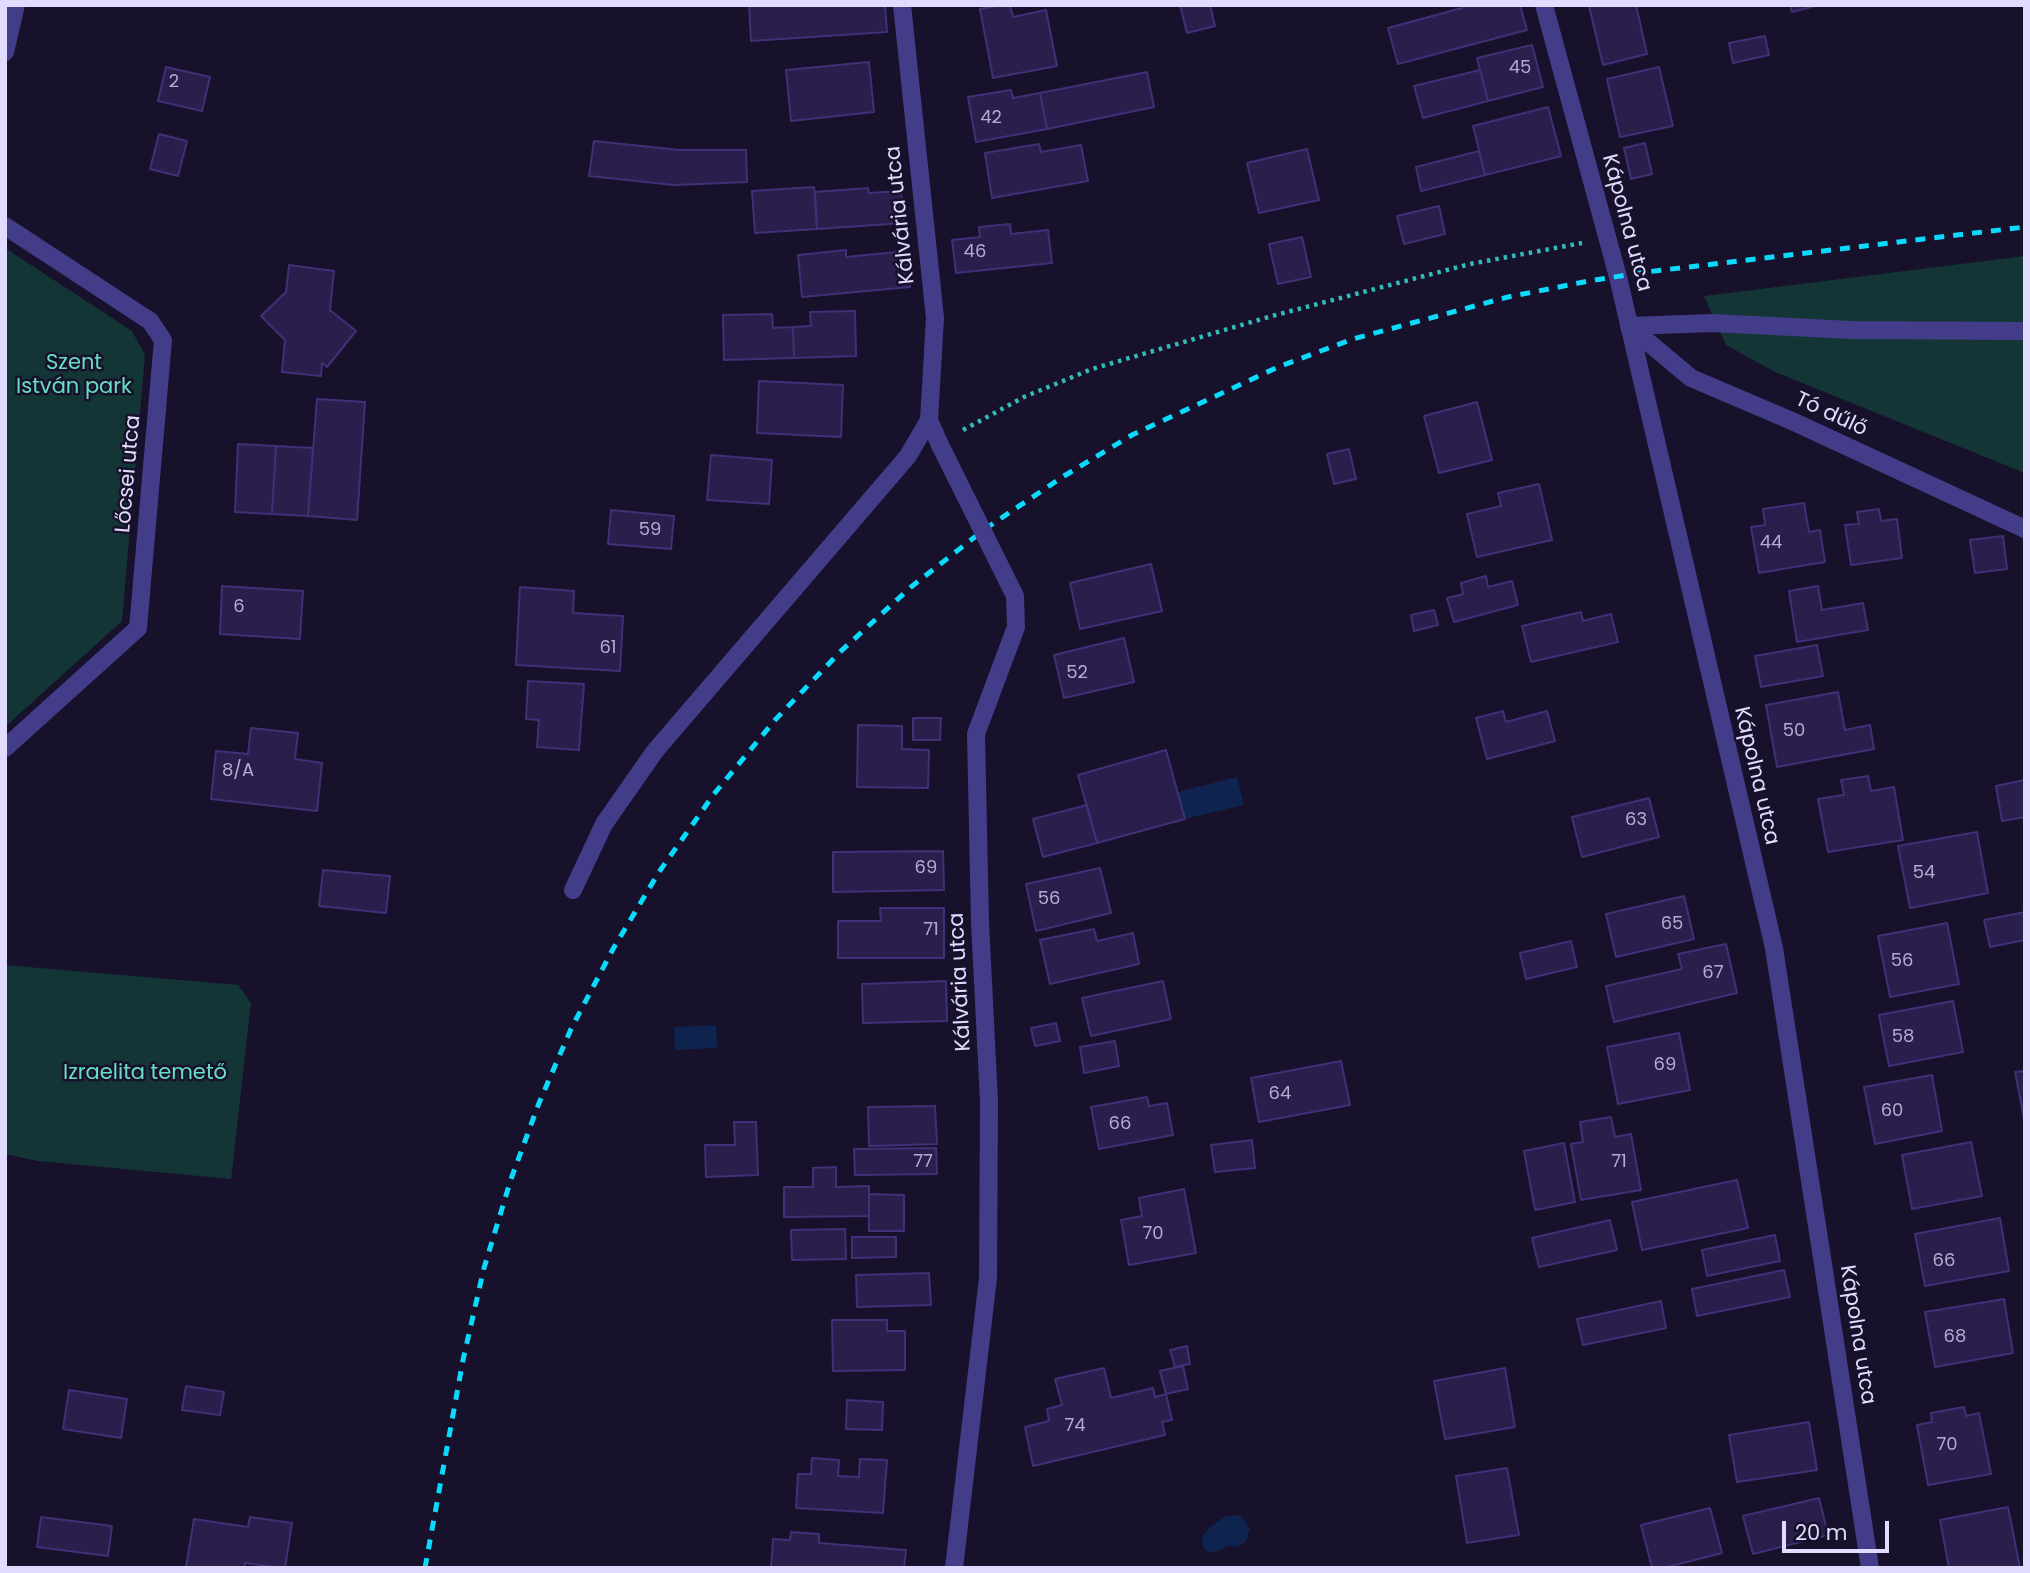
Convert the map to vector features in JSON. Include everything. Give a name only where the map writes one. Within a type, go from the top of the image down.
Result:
[{"type":"street","points":[[5,52],[16,5]]},
{"type":"street","name":"Kálvária utca","points":[[573,890],[604,824],[655,751],[908,456],[929,420],[935,317],[902,5]]},
{"type":"street","name":"Kápolna utca","points":[[1544,5],[1629,326],[1774,948],[1870,1568]]},
{"type":"street","name":"Lőcsei utca","points":[[5,226],[150,321],[163,340],[138,628],[5,748]]},
{"type":"street","points":[[1629,326],[1713,323],[1851,330],[2025,331]]},
{"type":"street","name":"Tó dűlő","points":[[1629,326],[1691,377],[2025,529]]},
{"type":"street","name":"Kálvária utca","points":[[929,420],[1015,596],[1016,627],[976,733],[980,923],[989,1101],[988,1278],[954,1568]]},
{"type":"path","points":[[940,444],[1024,397],[1092,369],[1272,316],[1470,264],[1607,239]]},
{"type":"green space","name":"Szent István park","points":[[5,248],[132,331],[145,355],[122,621],[5,727]]},
{"type":"green space","points":[[2025,256],[2025,473],[1775,372],[1726,345],[1704,296]]},
{"type":"green space","name":"Izraelita temető","points":[[5,965],[238,985],[251,1003],[231,1179],[38,1161],[5,1154]]},
{"type":"water","points":[[1237,777],[1244,805],[1185,819],[1177,792]]},
{"type":"water","points":[[716,1025],[717,1048],[675,1050],[674,1027]]},
{"type":"water","points":[[1241,1516],[1250,1528],[1246,1541],[1240,1546],[1229,1545],[1216,1552],[1204,1549],[1203,1535],[1207,1530],[1224,1517]]},
{"type":"building","points":[[749,5],[885,5],[887,32],[751,41]]},
{"type":"building","points":[[1010,5],[1013,17],[1046,10],[1057,66],[993,78],[980,9]]},
{"type":"building","points":[[1180,5],[1210,5],[1215,26],[1187,33]]},
{"type":"building","points":[[1461,5],[1520,5],[1527,30],[1398,64],[1388,28],[1462,8]]},
{"type":"building","points":[[1636,5],[1647,54],[1603,65],[1589,6]]},
{"type":"building","points":[[1790,5],[1819,5],[1792,12]]},
{"type":"building","points":[[1765,36],[1769,55],[1733,63],[1729,43]]},
{"type":"building","points":[[1532,45],[1543,87],[1488,101],[1477,58]]},
{"type":"building","points":[[869,62],[874,112],[791,121],[786,70]]},
{"type":"building","points":[[166,67],[210,77],[202,111],[158,101]]},
{"type":"building","points":[[1659,67],[1673,126],[1620,137],[1607,79]]},
{"type":"building","points":[[1480,70],[1488,101],[1423,118],[1414,86]]},
{"type":"building","points":[[1147,72],[1154,107],[1047,129],[1040,93]]},
{"type":"building","points":[[1011,90],[1013,98],[1040,93],[1047,129],[976,142],[968,97]]},
{"type":"building","points":[[1548,107],[1561,156],[1485,175],[1473,126]]},
{"type":"building","points":[[159,134],[187,141],[178,176],[150,169]]},
{"type":"building","points":[[594,141],[679,150],[746,150],[747,182],[674,185],[589,176]]},
{"type":"building","points":[[1645,143],[1652,174],[1631,179],[1624,148]]},
{"type":"building","points":[[1039,144],[1041,152],[1081,145],[1088,181],[992,198],[985,153]]},
{"type":"building","points":[[1307,149],[1319,200],[1259,213],[1247,163]]},
{"type":"building","points":[[1479,151],[1485,175],[1421,191],[1416,167]]},
{"type":"building","points":[[814,187],[817,229],[755,233],[752,191]]},
{"type":"building","points":[[868,188],[869,193],[901,191],[904,223],[817,229],[815,192]]},
{"type":"building","points":[[1439,206],[1445,234],[1404,244],[1397,216]]},
{"type":"building","points":[[1010,224],[1011,234],[1048,230],[1052,263],[956,273],[952,240],[980,237],[979,227]]},
{"type":"building","points":[[1302,237],[1311,277],[1278,284],[1269,244]]},
{"type":"building","points":[[846,250],[846,257],[907,251],[910,287],[802,297],[798,255]]},
{"type":"building","points":[[289,265],[334,271],[330,310],[356,331],[327,367],[322,363],[321,376],[282,372],[285,340],[261,316],[286,292]]},
{"type":"building","points":[[855,311],[856,356],[794,358],[793,327],[811,326],[810,312]]},
{"type":"building","points":[[772,314],[773,328],[793,327],[794,358],[724,360],[723,315]]},
{"type":"building","points":[[759,381],[843,385],[841,437],[757,433]]},
{"type":"building","points":[[317,399],[365,402],[357,520],[308,516]]},
{"type":"building","points":[[1477,402],[1492,460],[1439,473],[1424,416]]},
{"type":"building","points":[[238,444],[276,446],[272,514],[235,512]]},
{"type":"building","points":[[276,446],[313,448],[308,516],[272,514]]},
{"type":"building","points":[[1349,449],[1356,479],[1334,484],[1327,454]]},
{"type":"building","points":[[711,455],[772,460],[769,504],[707,500]]},
{"type":"building","points":[[1539,484],[1552,540],[1477,557],[1467,514],[1501,506],[1498,493]]},
{"type":"building","points":[[1804,503],[1809,532],[1820,530],[1825,562],[1759,573],[1751,527],[1765,525],[1763,509]]},
{"type":"building","points":[[1879,509],[1881,521],[1897,519],[1902,558],[1851,565],[1845,525],[1859,524],[1857,512]]},
{"type":"building","points":[[611,510],[674,516],[671,549],[608,544]]},
{"type":"building","points":[[2003,536],[2007,569],[1975,573],[1970,540]]},
{"type":"building","points":[[1151,564],[1162,611],[1080,629],[1070,583]]},
{"type":"building","points":[[1486,576],[1488,587],[1512,581],[1518,605],[1454,622],[1447,598],[1463,594],[1461,583]]},
{"type":"building","points":[[222,586],[303,591],[300,639],[220,634]]},
{"type":"building","points":[[1818,586],[1822,610],[1863,603],[1868,630],[1797,642],[1789,591]]},
{"type":"building","points":[[520,587],[574,591],[573,613],[623,616],[620,671],[516,665]]},
{"type":"building","points":[[1434,610],[1438,625],[1414,631],[1411,615]]},
{"type":"building","points":[[1581,612],[1583,621],[1611,614],[1618,642],[1531,662],[1522,626]]},
{"type":"building","points":[[1124,638],[1134,682],[1064,698],[1054,655]]},
{"type":"building","points":[[1817,645],[1823,676],[1761,687],[1755,656]]},
{"type":"building","points":[[528,681],[584,684],[579,750],[537,747],[539,720],[526,719]]},
{"type":"building","points":[[1838,692],[1845,730],[1870,725],[1874,749],[1777,767],[1766,705]]},
{"type":"building","points":[[1503,711],[1506,722],[1547,711],[1555,741],[1487,759],[1476,718]]},
{"type":"building","points":[[913,718],[941,718],[940,740],[913,740]]},
{"type":"building","points":[[858,725],[902,726],[902,749],[929,750],[928,788],[857,787]]},
{"type":"building","points":[[251,728],[298,733],[295,759],[322,763],[317,811],[211,799],[216,751],[248,754]]},
{"type":"building","points":[[1166,750],[1185,819],[1097,843],[1078,775]]},
{"type":"building","points":[[1868,776],[1871,791],[1894,787],[1903,840],[1828,852],[1818,799],[1844,795],[1841,780]]},
{"type":"building","points":[[2025,780],[2025,817],[2002,821],[1996,786]]},
{"type":"building","points":[[1649,798],[1659,837],[1582,857],[1572,817]]},
{"type":"building","points":[[1087,805],[1097,843],[1043,857],[1033,819]]},
{"type":"building","points":[[1977,832],[1988,893],[1910,908],[1898,846]]},
{"type":"building","points":[[943,851],[944,890],[833,892],[833,852]]},
{"type":"building","points":[[1100,868],[1111,913],[1036,931],[1026,884]]},
{"type":"building","points":[[323,870],[390,876],[386,913],[319,906]]},
{"type":"building","points":[[1684,896],[1694,939],[1616,957],[1606,914]]},
{"type":"building","points":[[880,908],[944,908],[944,958],[838,958],[838,921],[881,921]]},
{"type":"building","points":[[2025,912],[2025,940],[1990,947],[1984,920]]},
{"type":"building","points":[[1947,923],[1959,984],[1890,997],[1878,936]]},
{"type":"building","points":[[1094,929],[1097,941],[1133,933],[1139,964],[1050,984],[1040,940]]},
{"type":"building","points":[[1571,941],[1577,967],[1526,979],[1520,953]]},
{"type":"building","points":[[1726,944],[1737,993],[1614,1022],[1606,986],[1682,969],[1678,954]]},
{"type":"building","points":[[946,981],[947,1021],[863,1023],[862,984]]},
{"type":"building","points":[[1163,981],[1171,1019],[1091,1036],[1082,998]]},
{"type":"building","points":[[1953,1001],[1963,1052],[1889,1066],[1879,1015]]},
{"type":"building","points":[[1056,1023],[1060,1041],[1035,1046],[1031,1028]]},
{"type":"building","points":[[1679,1033],[1690,1090],[1618,1104],[1607,1047]]},
{"type":"building","points":[[1115,1041],[1119,1066],[1084,1073],[1080,1047]]},
{"type":"building","points":[[1341,1061],[1350,1105],[1259,1122],[1251,1078]]},
{"type":"building","points":[[2025,1071],[2025,1124],[2015,1072]]},
{"type":"building","points":[[1932,1075],[1942,1131],[1875,1144],[1864,1087]]},
{"type":"building","points":[[1147,1097],[1149,1106],[1167,1103],[1173,1135],[1099,1149],[1091,1107]]},
{"type":"building","points":[[935,1106],[937,1144],[869,1146],[868,1107]]},
{"type":"building","points":[[1611,1117],[1615,1137],[1631,1134],[1641,1190],[1581,1200],[1571,1144],[1583,1142],[1580,1122]]},
{"type":"building","points":[[734,1122],[756,1122],[758,1175],[706,1177],[705,1145],[735,1145]]},
{"type":"building","points":[[1252,1140],[1255,1168],[1215,1172],[1211,1145]]},
{"type":"building","points":[[1971,1142],[1982,1196],[1912,1209],[1902,1155]]},
{"type":"building","points":[[1564,1143],[1575,1202],[1535,1210],[1524,1151]]},
{"type":"building","points":[[936,1148],[937,1174],[855,1175],[854,1149]]},
{"type":"building","points":[[836,1167],[836,1187],[869,1186],[869,1216],[784,1217],[784,1187],[813,1187],[813,1168]]},
{"type":"building","points":[[1737,1180],[1748,1228],[1642,1250],[1632,1202]]},
{"type":"building","points":[[1184,1189],[1196,1253],[1129,1265],[1121,1220],[1142,1216],[1139,1198]]},
{"type":"building","points":[[869,1194],[904,1195],[904,1231],[869,1231]]},
{"type":"building","points":[[2000,1218],[2009,1271],[1925,1286],[1915,1234]]},
{"type":"building","points":[[1610,1220],[1617,1250],[1539,1267],[1532,1238]]},
{"type":"building","points":[[845,1229],[846,1259],[792,1260],[791,1230]]},
{"type":"building","points":[[1775,1235],[1780,1261],[1707,1276],[1702,1250]]},
{"type":"building","points":[[852,1237],[896,1237],[896,1257],[852,1258]]},
{"type":"building","points":[[1784,1270],[1790,1297],[1697,1316],[1692,1289]]},
{"type":"building","points":[[929,1273],[931,1305],[857,1307],[856,1275]]},
{"type":"building","points":[[2004,1299],[2013,1353],[1935,1367],[1925,1312]]},
{"type":"building","points":[[1661,1301],[1666,1328],[1583,1345],[1577,1319]]},
{"type":"building","points":[[832,1320],[887,1320],[887,1331],[905,1331],[905,1370],[833,1371]]},
{"type":"building","points":[[1187,1346],[1190,1364],[1175,1367],[1170,1350]]},
{"type":"building","points":[[1183,1366],[1188,1389],[1166,1394],[1160,1371]]},
{"type":"building","points":[[1104,1368],[1111,1398],[1153,1388],[1155,1397],[1166,1394],[1172,1420],[1162,1422],[1165,1435],[1033,1466],[1025,1427],[1049,1421],[1047,1409],[1062,1405],[1055,1379]]},
{"type":"building","points":[[1505,1368],[1515,1427],[1445,1439],[1434,1381]]},
{"type":"building","points":[[186,1386],[224,1392],[220,1415],[182,1410]]},
{"type":"building","points":[[69,1390],[127,1399],[121,1438],[63,1429]]},
{"type":"building","points":[[847,1400],[883,1402],[882,1430],[846,1429]]},
{"type":"building","points":[[1964,1407],[1966,1416],[1979,1413],[1991,1474],[1928,1485],[1917,1425],[1932,1422],[1931,1413]]},
{"type":"building","points":[[1809,1422],[1817,1470],[1737,1482],[1729,1435]]},
{"type":"building","points":[[812,1458],[839,1460],[838,1476],[859,1477],[860,1459],[887,1460],[883,1513],[796,1508],[798,1474],[811,1474]]},
{"type":"building","points":[[1507,1468],[1519,1535],[1467,1543],[1456,1476]]},
{"type":"building","points":[[1819,1498],[1828,1535],[1753,1554],[1743,1516]]},
{"type":"building","points":[[2008,1507],[2020,1568],[1949,1568],[1940,1520]]},
{"type":"building","points":[[1710,1508],[1722,1553],[1663,1568],[1652,1568],[1641,1525]]},
{"type":"building","points":[[41,1517],[112,1526],[108,1556],[37,1547]]},
{"type":"building","points":[[250,1517],[292,1523],[285,1568],[245,1563],[244,1568],[186,1567],[194,1519],[248,1527]]},
{"type":"building","points":[[791,1532],[819,1534],[819,1543],[906,1550],[904,1568],[771,1568],[773,1539],[790,1540]]},
{"type":"railway","points":[[425,1568],[463,1360],[484,1268],[511,1179],[539,1103],[571,1029],[613,949],[659,872],[714,794],[775,720],[840,652],[911,587],[985,529],[1132,435],[1278,367],[1353,339],[1508,297],[1589,281],[2025,227]]}]
